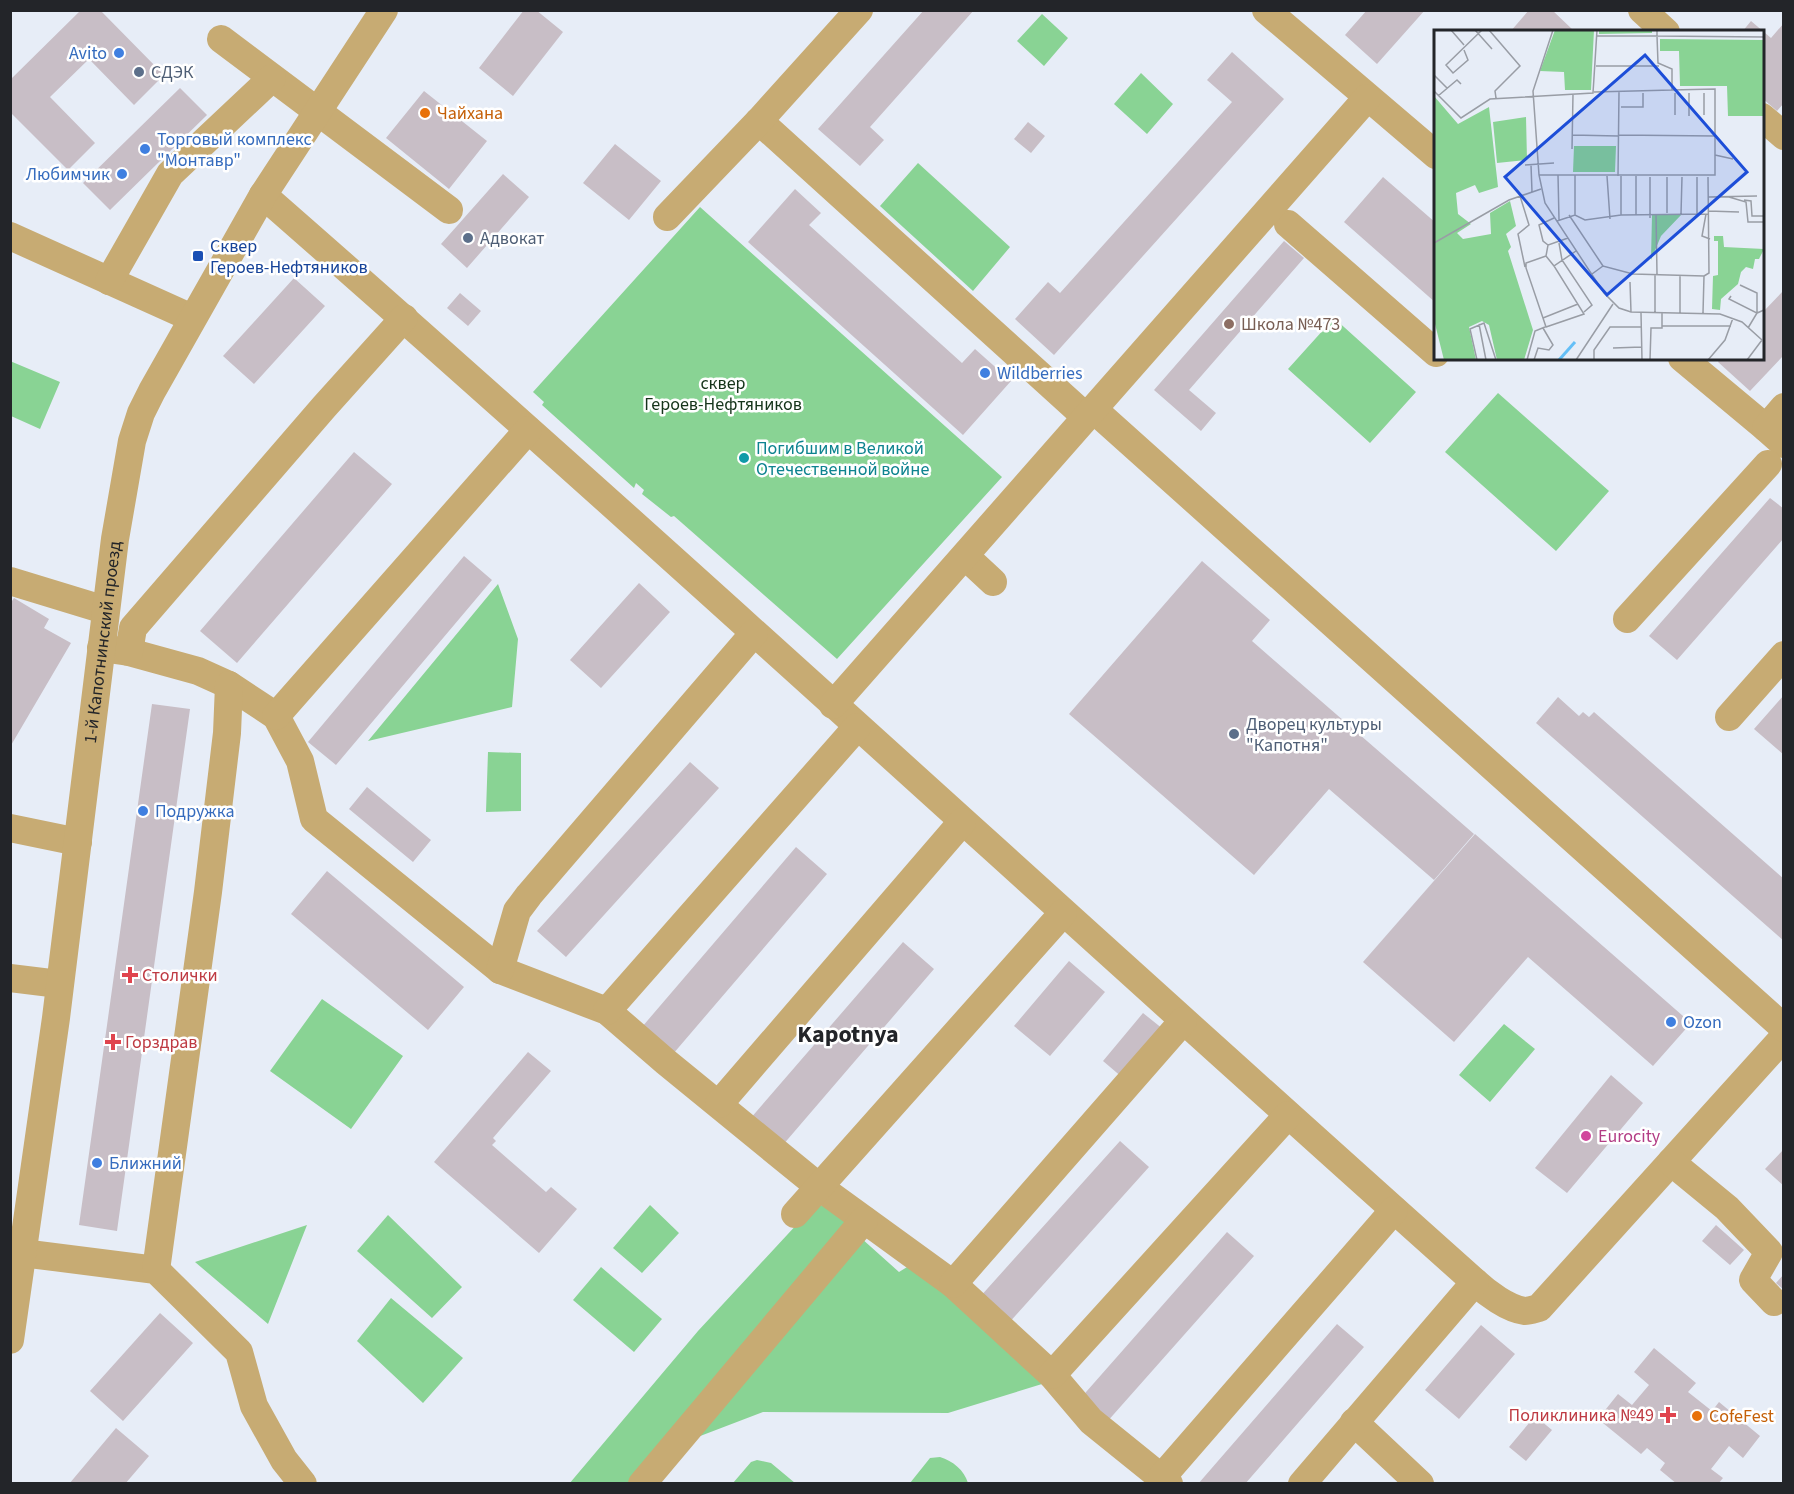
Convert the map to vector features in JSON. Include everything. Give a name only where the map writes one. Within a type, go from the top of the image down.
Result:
[{"type":"street","name":"1-й Капотнинский проезд","points":[[10,1340],[56,1018],[105,610],[132,441],[141,413],[152,391],[263,195],[384,10]]},
{"type":"street","points":[[667,218],[860,10]]},
{"type":"street","points":[[1266,10],[1434,153]]},
{"type":"street","points":[[1642,10],[1664,30]]},
{"type":"street","points":[[221,39],[449,210]]},
{"type":"street","points":[[109,280],[170,174],[272,78]]},
{"type":"street","points":[[833,705],[1367,98]]},
{"type":"street","points":[[1764,119],[1784,136]]},
{"type":"street","points":[[759,121],[1784,1028]]},
{"type":"street","points":[[263,195],[404,318],[1483,1290],[1510,1306],[1525,1311],[1539,1308],[1784,1037]]},
{"type":"street","points":[[1288,224],[1434,351]]},
{"type":"street","points":[[10,236],[192,318]]},
{"type":"street","points":[[129,652],[133,628],[404,318]]},
{"type":"street","points":[[1627,619],[1775,436],[1684,360]]},
{"type":"street","points":[[276,716],[528,430]]},
{"type":"street","points":[[965,556],[993,582]]},
{"type":"street","points":[[10,581],[105,610]]},
{"type":"street","points":[[500,970],[517,911],[529,895],[754,633]]},
{"type":"street","points":[[101,648],[129,652],[198,671],[229,684],[276,716],[300,762],[314,819],[500,970],[607,1011],[818,1186],[953,1284],[1052,1375],[1091,1421],[1165,1480],[1394,1210]]},
{"type":"street","points":[[1729,717],[1784,655]]},
{"type":"street","points":[[156,1270],[208,892],[227,734],[229,684]]},
{"type":"street","points":[[607,1011],[857,727]]},
{"type":"street","points":[[718,1104],[962,822]]},
{"type":"street","points":[[10,828],[78,842]]},
{"type":"street","points":[[795,1214],[1063,913]]},
{"type":"street","points":[[10,978],[59,984]]},
{"type":"street","points":[[953,1284],[1183,1021]]},
{"type":"street","points":[[1052,1375],[1288,1115]]},
{"type":"street","points":[[1671,1162],[1727,1208],[1769,1252],[1753,1280],[1774,1302]]},
{"type":"street","points":[[642,1484],[864,1220]]},
{"type":"street","points":[[22,1253],[156,1270],[239,1352],[254,1406],[284,1460],[303,1484]]},
{"type":"street","points":[[1302,1484],[1475,1282]]},
{"type":"street","points":[[1354,1422],[1420,1484]]},
{"type":"green space","points":[[1042,14],[1068,38],[1044,66],[1017,41]]},
{"type":"green space","points":[[1141,73],[1173,104],[1147,134],[1114,104]]},
{"type":"green space","points":[[918,163],[1010,247],[973,291],[880,206]]},
{"type":"green space","name":"сквер Героев-Нефтяников","points":[[700,207],[1002,477],[837,659],[674,516],[671,517],[642,494],[644,490],[636,483],[634,488],[542,405],[544,402],[533,392]]},
{"type":"green space","points":[[1334,318],[1416,392],[1370,443],[1288,369]]},
{"type":"green space","points":[[10,361],[60,382],[40,429],[11,416]]},
{"type":"green space","points":[[1498,393],[1609,491],[1556,551],[1445,452]]},
{"type":"green space","points":[[498,584],[518,639],[512,707],[368,741]]},
{"type":"green space","points":[[488,752],[521,753],[521,811],[486,812]]},
{"type":"green space","points":[[322,999],[403,1056],[351,1129],[270,1071]]},
{"type":"green space","points":[[1504,1024],[1535,1049],[1490,1102],[1459,1075]]},
{"type":"green space","points":[[833,1202],[861,1238],[899,1272],[912,1264],[1055,1380],[948,1413],[763,1412],[661,1451],[633,1483],[569,1484],[698,1331],[812,1208]]},
{"type":"green space","points":[[650,1205],[679,1233],[642,1273],[613,1248]]},
{"type":"green space","points":[[388,1215],[462,1287],[432,1318],[357,1251]]},
{"type":"green space","points":[[307,1225],[268,1324],[195,1262]]},
{"type":"green space","points":[[601,1267],[662,1319],[634,1352],[573,1300]]},
{"type":"green space","points":[[391,1298],[463,1358],[423,1403],[357,1341]]},
{"type":"green space","points":[[940,1457],[957,1467],[964,1474],[968,1483],[910,1483],[930,1458]]},
{"type":"green space","points":[[757,1460],[771,1463],[795,1483],[733,1483],[751,1462]]},
{"type":"building","points":[[81,10],[100,10],[164,75],[134,105],[89,59],[50,97],[95,143],[68,170],[10,112],[10,80]]},
{"type":"building","points":[[524,10],[536,10],[563,32],[513,96],[479,68]]},
{"type":"building","points":[[924,10],[974,10],[870,127],[884,140],[860,166],[818,129]]},
{"type":"building","points":[[1367,10],[1425,10],[1377,64],[1345,35]]},
{"type":"building","points":[[1529,10],[1552,10],[1573,30],[1512,30]]},
{"type":"building","points":[[1751,21],[1762,30],[1744,30]]},
{"type":"building","points":[[1784,23],[1784,103],[1777,111],[1764,100],[1764,32],[1771,38]]},
{"type":"building","points":[[1232,52],[1284,99],[1054,355],[1015,319],[1048,282],[1060,293],[1232,102],[1207,80]]},
{"type":"building","name":"Торговый комплекс \"Монтавр\"","points":[[180,88],[207,115],[110,210],[83,183]]},
{"type":"building","points":[[424,91],[487,141],[449,189],[386,138]]},
{"type":"building","points":[[1028,122],[1045,136],[1031,153],[1014,139]]},
{"type":"building","points":[[615,144],[661,181],[629,220],[583,183]]},
{"type":"building","points":[[503,174],[529,197],[467,268],[441,244]]},
{"type":"building","points":[[1383,177],[1434,221],[1434,301],[1344,222]]},
{"type":"building","points":[[795,189],[821,213],[809,225],[962,363],[975,349],[1011,381],[963,435],[748,242]]},
{"type":"building","name":"Школа №473","points":[[1284,241],[1304,258],[1189,390],[1216,413],[1201,431],[1154,390]]},
{"type":"building","points":[[294,278],[325,306],[254,384],[223,356]]},
{"type":"building","points":[[1784,290],[1784,355],[1750,391],[1718,362],[1720,360],[1764,360],[1764,311]]},
{"type":"building","points":[[460,293],[481,311],[468,326],[447,308]]},
{"type":"building","points":[[354,452],[392,484],[237,663],[200,631]]},
{"type":"building","points":[[1770,498],[1784,509],[1784,538],[1677,660],[1649,636]]},
{"type":"building","points":[[464,556],[492,580],[336,765],[308,742]]},
{"type":"building","points":[[1202,561],[1270,620],[1252,641],[1474,834],[1434,880],[1329,789],[1254,875],[1069,714]]},
{"type":"building","points":[[639,583],[670,612],[601,688],[570,660]]},
{"type":"building","points":[[14,598],[49,619],[44,628],[71,643],[10,747],[10,604]]},
{"type":"building","points":[[1784,695],[1784,755],[1754,729]]},
{"type":"building","points":[[1558,697],[1579,716],[1583,712],[1589,717],[1594,712],[1784,879],[1784,941],[1536,723]]},
{"type":"building","points":[[152,704],[190,709],[117,1231],[79,1225]]},
{"type":"building","points":[[690,762],[719,788],[566,957],[537,931]]},
{"type":"building","points":[[367,787],[431,840],[413,862],[349,809]]},
{"type":"building","points":[[1475,834],[1691,1023],[1653,1066],[1528,957],[1454,1042],[1363,962]]},
{"type":"building","points":[[796,847],[827,874],[673,1054],[642,1027]]},
{"type":"building","points":[[327,871],[464,987],[428,1030],[291,914]]},
{"type":"building","points":[[903,942],[934,969],[782,1146],[750,1119]]},
{"type":"building","points":[[1069,961],[1105,992],[1050,1056],[1014,1026]]},
{"type":"building","points":[[1143,1013],[1163,1029],[1123,1078],[1103,1061]]},
{"type":"building","points":[[528,1052],[551,1071],[493,1138],[496,1141],[492,1145],[546,1192],[551,1187],[577,1209],[539,1253],[434,1162]]},
{"type":"building","points":[[1611,1075],[1643,1103],[1567,1193],[1535,1168]]},
{"type":"building","points":[[1120,1141],[1149,1167],[999,1334],[970,1308]]},
{"type":"building","points":[[1784,1149],[1784,1186],[1765,1169]]},
{"type":"building","points":[[1716,1225],[1744,1250],[1730,1265],[1702,1241]]},
{"type":"building","points":[[1227,1232],[1254,1256],[1106,1423],[1079,1400]]},
{"type":"building","points":[[1784,1274],[1784,1290],[1776,1283]]},
{"type":"building","points":[[160,1313],[193,1343],[123,1421],[90,1391]]},
{"type":"building","points":[[1337,1324],[1364,1347],[1245,1484],[1198,1484]]},
{"type":"building","points":[[1481,1325],[1515,1354],[1459,1419],[1425,1390]]},
{"type":"building","name":"Поликлиника №49","points":[[1654,1348],[1696,1383],[1688,1392],[1712,1411],[1719,1402],[1760,1436],[1743,1458],[1729,1446],[1711,1469],[1723,1478],[1718,1484],[1677,1484],[1660,1470],[1665,1463],[1647,1448],[1641,1454],[1598,1419],[1618,1394],[1632,1405],[1649,1385],[1634,1372]]},
{"type":"building","points":[[1535,1416],[1552,1430],[1526,1461],[1509,1447]]},
{"type":"building","points":[[116,1428],[149,1456],[125,1484],[69,1484]]},
{"type":"place","name":"Avito","points":[[119,53]]},
{"type":"place","name":"СДЭК","points":[[139,72]]},
{"type":"place","name":"Чайхана","points":[[425,113]]},
{"type":"place","name":"Торговый комплекс \"Монтавр\"","points":[[145,149]]},
{"type":"place","name":"Любимчик","points":[[122,174]]},
{"type":"place","name":"Адвокат","points":[[468,238]]},
{"type":"place","name":"Сквер Героев-Нефтяников","points":[[198,256]]},
{"type":"place","name":"Школа №473","points":[[1229,324]]},
{"type":"place","name":"Wildberries","points":[[985,373]]},
{"type":"place","name":"Погибшим в Великой Отечественной войне","points":[[744,458]]},
{"type":"place","name":"Дворец культуры \"Капотня\"","points":[[1234,734]]},
{"type":"place","name":"Подружка","points":[[143,811]]},
{"type":"place","name":"Столички","points":[[130,975]]},
{"type":"place","name":"Ozon","points":[[1671,1022]]},
{"type":"place","name":"Горздрав","points":[[113,1042]]},
{"type":"place","name":"Eurocity","points":[[1586,1136]]},
{"type":"place","name":"Ближний","points":[[97,1163]]},
{"type":"place","name":"Поликлиника №49","points":[[1668,1415]]},
{"type":"place","name":"CofeFest","points":[[1697,1416]]},
{"type":"district","name":"Kapotnya","points":[[848,1034]]}]
